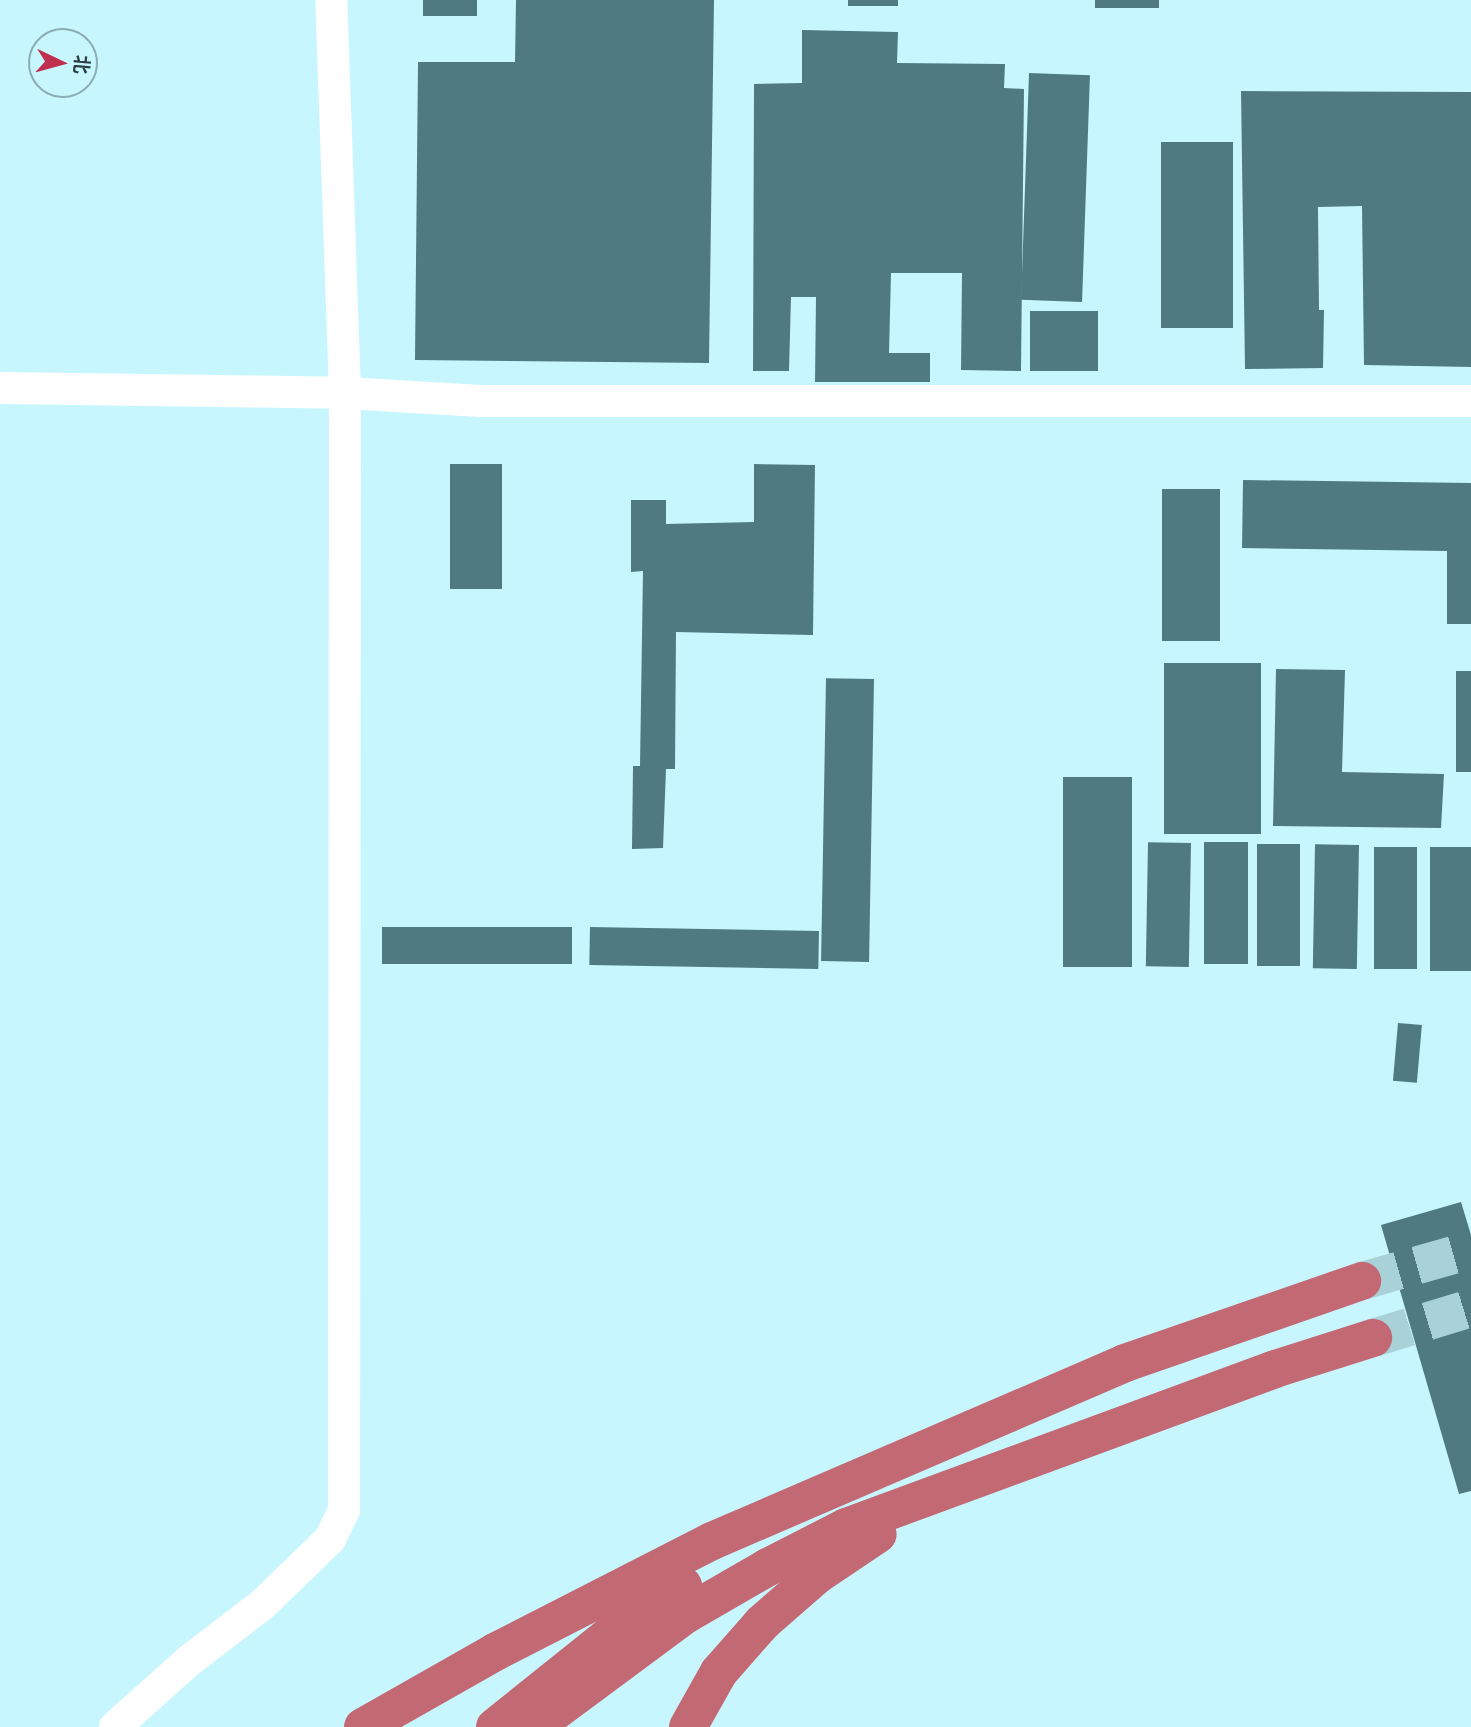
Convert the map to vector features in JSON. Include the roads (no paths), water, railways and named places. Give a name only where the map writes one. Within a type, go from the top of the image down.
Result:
[{"type":"highway","points":[[363,1727],[495,1652],[712,1541],[1125,1363],[1362,1281]]},
{"type":"highway","points":[[534,1727],[606,1670],[685,1615],[768,1567],[846,1528],[1262,1373],[1373,1338]]},
{"type":"highway","points":[[495,1727],[625,1623],[680,1588],[926,1449]]},
{"type":"highway","points":[[688,1727],[719,1672],[762,1623],[817,1575],[884,1530],[970,1482]]},
{"type":"street","points":[[115,1727],[190,1660],[262,1604],[330,1539],[344,1510],[345,393],[331,0]]},
{"type":"street","points":[[0,388],[345,393],[481,401],[1471,401]]},
{"type":"tunnel","points":[[1362,1281],[1471,1250]]},
{"type":"tunnel","points":[[1373,1338],[1471,1308]]}]
